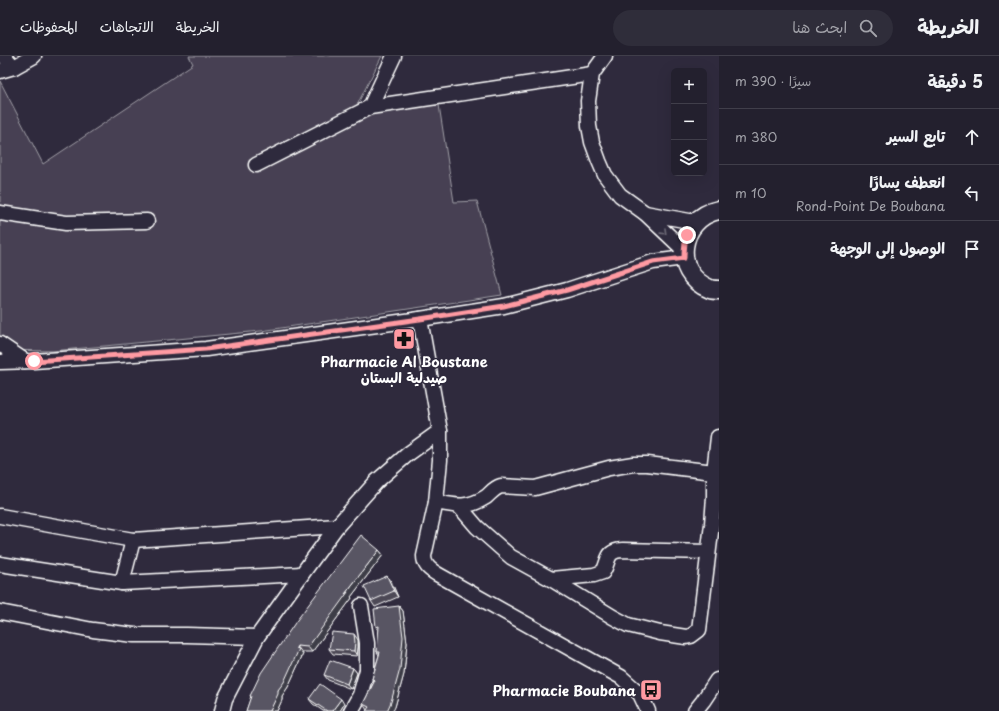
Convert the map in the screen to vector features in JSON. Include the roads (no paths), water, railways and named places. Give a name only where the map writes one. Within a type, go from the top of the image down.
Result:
[{"type":"main road","points":[[719,210],[705,214],[695,222],[684,242],[684,254],[689,271],[698,282],[710,289],[719,290]]},
{"type":"street","points":[[4,56],[14,67]]},
{"type":"street","points":[[0,71],[14,67],[34,56]]},
{"type":"street","points":[[370,107],[394,56]]},
{"type":"street","points":[[0,362],[206,349],[504,306],[567,290],[653,262],[684,254],[645,213],[620,195],[605,175],[594,148],[588,126],[588,101],[592,74],[605,56]]},
{"type":"street","points":[[256,165],[370,107],[592,74]]},
{"type":"street","points":[[0,213],[66,223],[147,221]]},
{"type":"street","points":[[645,213],[695,222]]},
{"type":"street","points":[[420,319],[440,430],[440,460],[436,502],[424,562],[437,574],[621,677],[640,694],[648,711]]},
{"type":"street","points":[[0,344],[25,361]]},
{"type":"street","points":[[222,711],[225,699],[258,637],[338,526],[377,481],[408,454],[440,430]]},
{"type":"street","points":[[459,506],[477,527],[511,557],[551,579],[613,617],[628,625],[660,633],[686,637],[691,636],[699,630],[714,497],[714,472],[718,437]]},
{"type":"street","points":[[436,502],[459,506],[469,505],[483,498],[497,487],[535,488],[609,468],[633,464],[647,464],[714,472]]},
{"type":"street","points":[[0,516],[133,540],[338,526]]},
{"type":"street","points":[[122,583],[133,540]]},
{"type":"street","points":[[551,579],[594,575],[603,572],[610,555],[616,550],[708,552]]},
{"type":"street","points":[[0,564],[122,583],[302,574]]},
{"type":"street","points":[[351,711],[360,695],[367,670],[367,643],[360,606]]},
{"type":"street","points":[[0,612],[93,630],[134,635],[258,637]]},
{"type":"street","points":[[695,711],[716,680],[719,682]]},
{"type":"place","name":"Pharmacie Al Boustane صيدلية البستان","points":[[404,339]]},
{"type":"place","name":"Pharmacie Boubana","points":[[651,690]]}]
